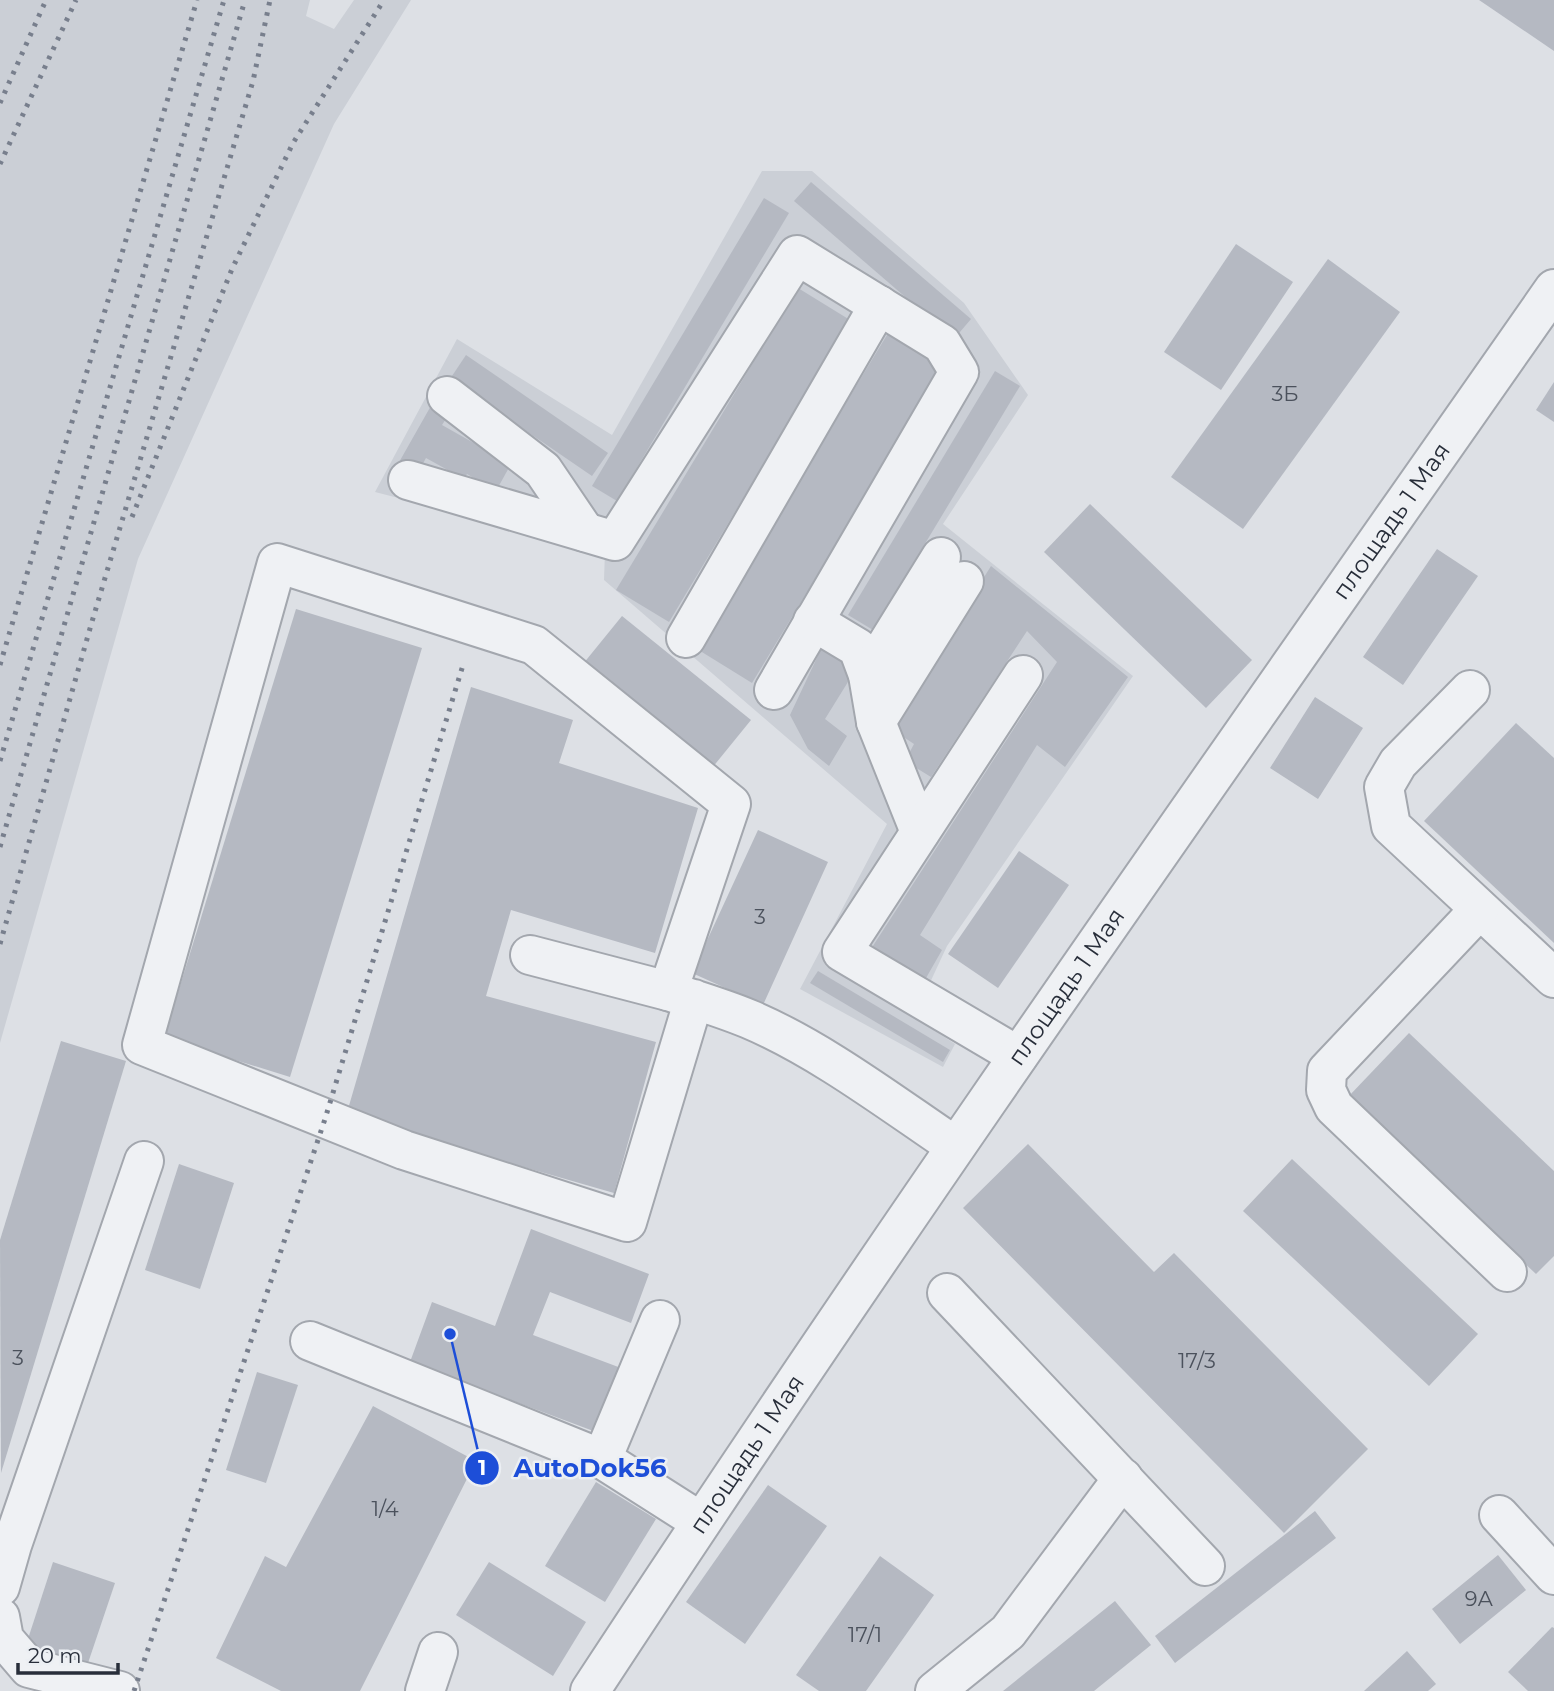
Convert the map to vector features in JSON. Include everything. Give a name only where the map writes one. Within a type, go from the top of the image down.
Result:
[{"type":"street","points":[[408,480],[615,541],[797,255],[942,344],[959,372],[774,690]]},
{"type":"street","name":"площадь 1 Мая","points":[[590,1691],[955,1146],[1554,289]]},
{"type":"street","points":[[686,638],[879,305]]},
{"type":"street","points":[[447,396],[543,470],[585,532]]},
{"type":"street","points":[[277,563],[534,645],[732,804],[681,995],[627,1222],[404,1150],[142,1045],[277,563]]},
{"type":"street","points":[[868,675],[953,569],[876,722]]},
{"type":"street","points":[[813,621],[858,648],[868,675],[876,722],[920,832]]},
{"type":"street","points":[[1018,1056],[842,952],[1023,675]]},
{"type":"street","points":[[1470,690],[1398,764],[1384,788],[1391,826],[1554,978]]},
{"type":"street","points":[[1479,910],[1327,1071],[1326,1090],[1334,1107],[1507,1272]]},
{"type":"street","points":[[530,955],[681,995],[751,1020],[816,1054],[955,1146]]},
{"type":"street","points":[[0,1587],[144,1161]]},
{"type":"street","points":[[947,1293],[1205,1566]]},
{"type":"street","points":[[602,1459],[660,1320]]},
{"type":"street","points":[[310,1340],[602,1459],[701,1522]]},
{"type":"street","points":[[936,1691],[1008,1632],[1123,1478]]},
{"type":"street","points":[[1499,1515],[1554,1575]]},
{"type":"street","points":[[0,1617],[4,1639],[25,1680],[120,1691]]},
{"type":"street","points":[[425,1691],[439,1652]]},
{"type":"shaded area","points":[[0,0],[310,0],[306,16],[334,29],[354,0],[411,0],[334,124],[138,559],[0,1043]]},
{"type":"shaded area","points":[[762,171],[812,171],[964,303],[1028,395],[943,524],[1133,676],[947,946],[914,1017],[955,1044],[943,1067],[800,989],[887,824],[604,580],[605,551],[375,492],[457,339],[612,435]]},
{"type":"building","points":[[1479,0],[1554,0],[1554,51]]},
{"type":"building","points":[[811,182],[971,319],[954,339],[794,201]]},
{"type":"building","points":[[764,198],[789,213],[617,501],[592,486]]},
{"type":"building","points":[[1236,244],[1293,282],[1221,390],[1164,352]]},
{"type":"building","points":[[1328,259],[1400,312],[1243,529],[1171,477]]},
{"type":"building","points":[[798,288],[850,320],[669,622],[616,590]]},
{"type":"building","points":[[890,330],[945,364],[752,683],[697,649]]},
{"type":"building","points":[[466,355],[608,453],[592,476],[450,379]]},
{"type":"building","points":[[995,371],[1020,386],[873,630],[848,615]]},
{"type":"building","points":[[1554,382],[1554,422],[1536,410]]},
{"type":"building","points":[[432,404],[449,414],[442,425],[511,464],[496,491],[467,474],[464,479],[426,458],[417,474],[398,464]]},
{"type":"building","points":[[1090,504],[1252,660],[1206,708],[1044,552]]},
{"type":"building","points":[[1437,549],[1478,576],[1403,685],[1363,657]]},
{"type":"building","points":[[991,566],[1128,677],[1065,767],[1037,745],[920,935],[942,950],[922,985],[869,952],[1057,662],[1027,631],[931,777],[905,761],[914,744],[890,728]]},
{"type":"building","points":[[296,609],[422,648],[290,1077],[164,1038]]},
{"type":"building","points":[[622,616],[751,720],[712,768],[583,664]]},
{"type":"building","points":[[823,645],[856,669],[825,719],[847,736],[829,766],[808,749],[790,715]]},
{"type":"building","points":[[471,687],[573,720],[559,763],[698,808],[655,953],[511,910],[486,996],[656,1042],[614,1193],[346,1116]]},
{"type":"building","points":[[1315,697],[1363,728],[1318,799],[1270,768]]},
{"type":"building","points":[[1516,723],[1554,758],[1554,943],[1424,821]]},
{"type":"building","points":[[758,830],[828,862],[763,1005],[692,973]]},
{"type":"building","points":[[1019,851],[1069,885],[998,988],[948,954]]},
{"type":"building","points":[[818,971],[950,1050],[943,1062],[810,983]]},
{"type":"building","points":[[1409,1033],[1554,1171],[1554,1256],[1536,1274],[1348,1097]]},
{"type":"building","points":[[61,1041],[126,1061],[1,1473],[0,1240]]},
{"type":"building","points":[[1028,1144],[1154,1272],[1174,1253],[1368,1449],[1284,1533],[963,1208]]},
{"type":"building","points":[[1292,1159],[1478,1334],[1429,1386],[1243,1211]]},
{"type":"building","points":[[179,1164],[234,1183],[200,1289],[145,1270]]},
{"type":"building","points":[[531,1229],[649,1274],[631,1323],[550,1292],[533,1335],[621,1368],[596,1432],[410,1362],[432,1302],[495,1326]]},
{"type":"building","points":[[257,1372],[298,1385],[266,1483],[226,1470]]},
{"type":"building","points":[[373,1406],[476,1461],[360,1691],[281,1691],[216,1658],[265,1556],[286,1567]]},
{"type":"building","points":[[596,1482],[656,1519],[605,1602],[545,1566]]},
{"type":"building","points":[[768,1485],[827,1526],[745,1644],[686,1602]]},
{"type":"building","points":[[1315,1511],[1336,1538],[1175,1663],[1155,1636]]},
{"type":"building","points":[[1498,1555],[1526,1590],[1460,1644],[1432,1609]]},
{"type":"building","points":[[880,1556],[934,1595],[866,1691],[819,1691],[796,1675]]},
{"type":"building","points":[[53,1562],[115,1583],[87,1666],[26,1645]]},
{"type":"building","points":[[489,1562],[586,1622],[553,1676],[456,1615]]},
{"type":"building","points":[[1115,1601],[1151,1645],[1094,1691],[1003,1691]]},
{"type":"building","points":[[1552,1627],[1554,1691],[1528,1691],[1508,1672]]},
{"type":"building","points":[[1407,1651],[1436,1684],[1428,1691],[1364,1691]]},
{"type":"railway","points":[[0,103],[46,0]]},
{"type":"railway","points":[[0,164],[76,0]]},
{"type":"railway","points":[[0,665],[197,0]]},
{"type":"railway","points":[[0,761],[224,0]]},
{"type":"railway","points":[[0,847],[245,0]]},
{"type":"railway","points":[[0,944],[91,625],[253,81],[270,0]]},
{"type":"railway","points":[[132,517],[232,269],[293,143],[384,0]]},
{"type":"railway","points":[[134,1691],[325,1119],[463,665]]},
{"type":"place","name":"AutoDok56","points":[[450,1334]]}]
